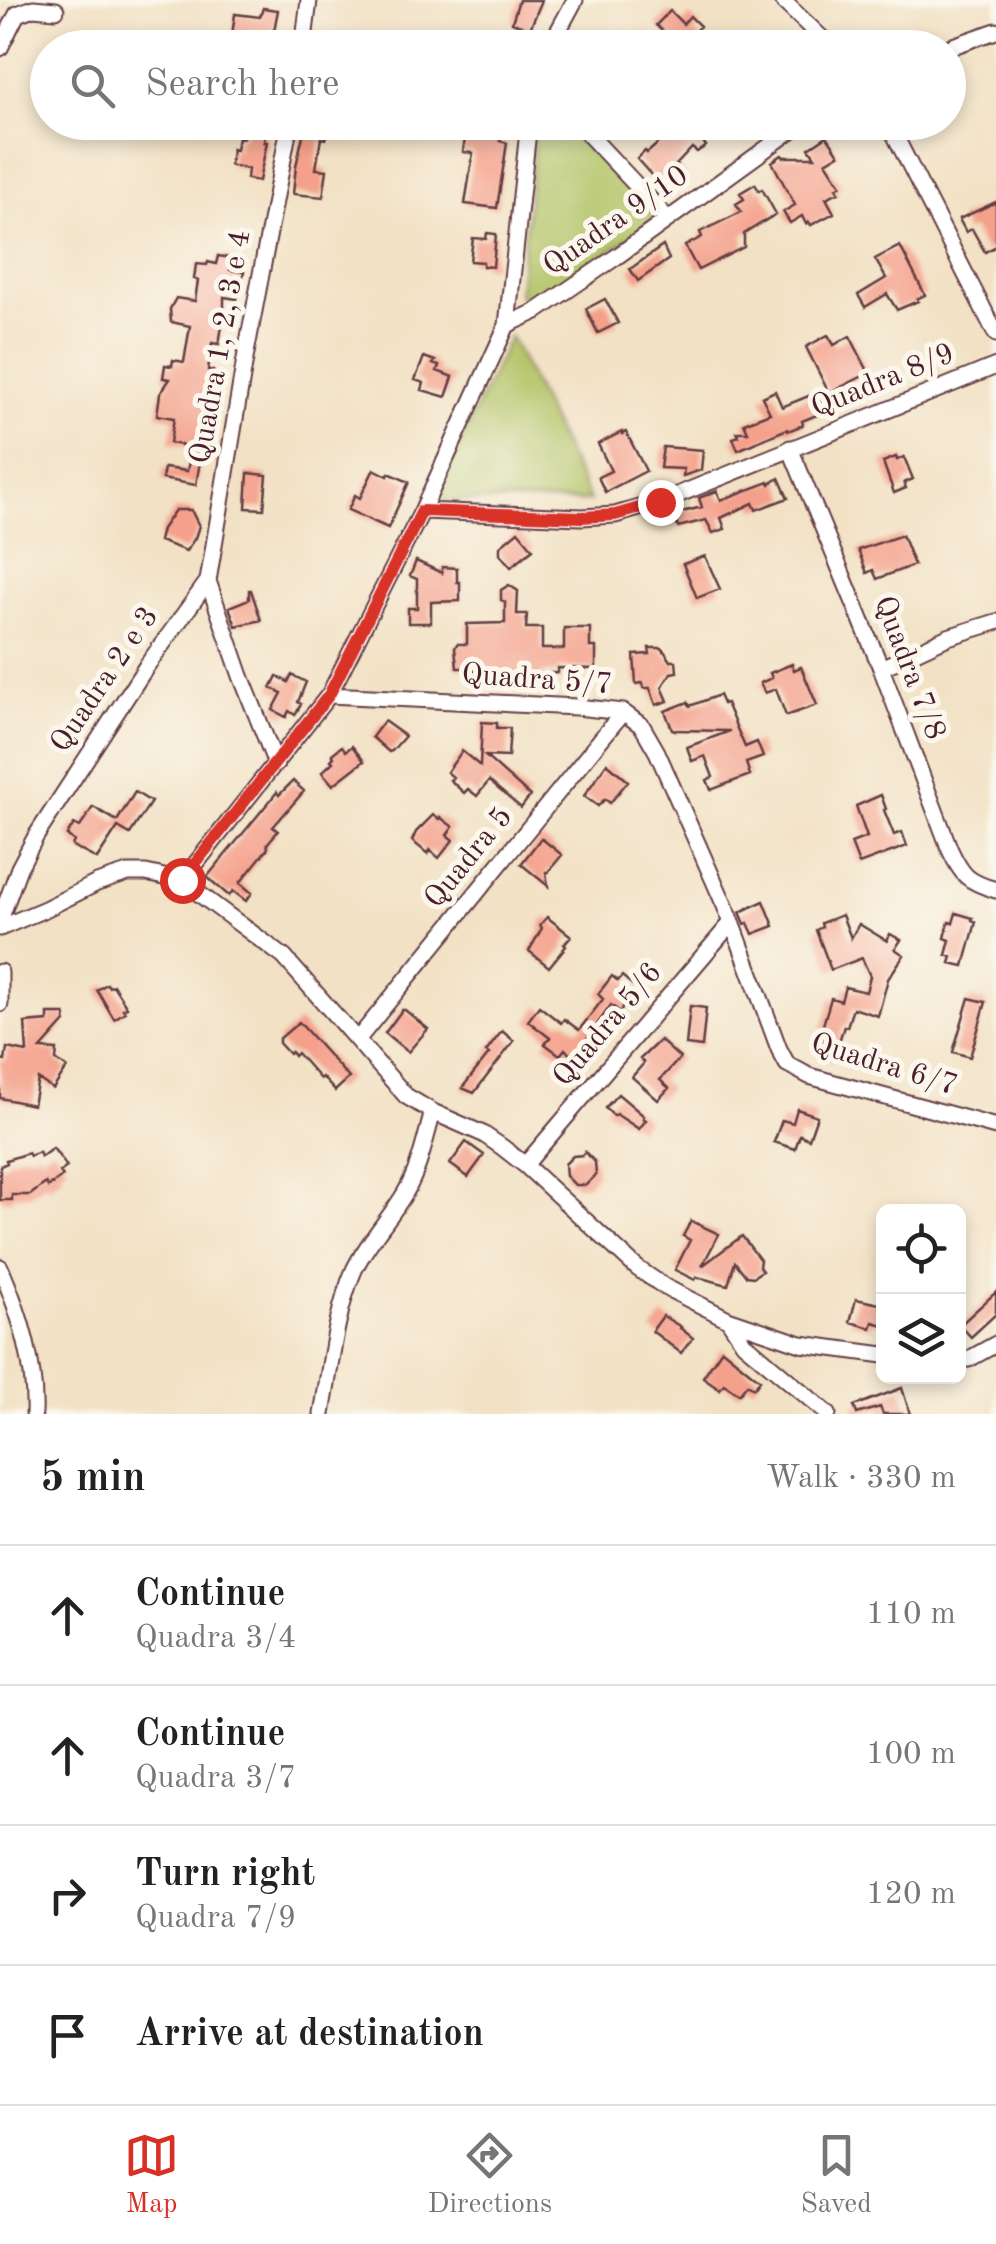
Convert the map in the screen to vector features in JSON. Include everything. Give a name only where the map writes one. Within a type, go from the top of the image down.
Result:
[{"type":"street","points":[[306,30],[310,0]]},
{"type":"street","points":[[558,30],[574,0]]},
{"type":"street","points":[[782,0],[813,30]]},
{"type":"street","points":[[0,48],[18,14],[33,8],[56,10]]},
{"type":"street","points":[[966,41],[996,31]]},
{"type":"street","name":"Quadra 1, 2, 3 e 4","points":[[208,581],[287,140]]},
{"type":"street","points":[[182,880],[329,695],[422,511],[507,326],[527,140]]},
{"type":"street","points":[[594,140],[667,218]]},
{"type":"street","name":"Quadra 9/10","points":[[507,326],[537,311],[616,257],[778,140]]},
{"type":"street","points":[[897,140],[996,334]]},
{"type":"street","name":"Quadra 8/9","points":[[422,511],[615,515],[660,502],[996,366]]},
{"type":"street","name":"Quadra 7/8","points":[[790,448],[956,864],[974,884],[996,890]]},
{"type":"street","points":[[208,581],[276,764]]},
{"type":"street","name":"Quadra 2 e 3","points":[[0,924],[18,868],[36,836],[148,664],[208,581]]},
{"type":"street","points":[[881,668],[948,637],[996,622]]},
{"type":"street","name":"Quadra 5/7","points":[[329,695],[624,712],[642,726],[657,752],[732,922]]},
{"type":"street","name":"Quadra 5","points":[[358,1039],[624,712]]},
{"type":"street","points":[[0,924],[45,909],[97,882],[128,874],[146,872],[182,880],[284,956],[406,1096],[483,1134],[525,1165],[637,1268],[728,1318],[800,1344],[876,1355]]},
{"type":"street","name":"Quadra 6/7","points":[[732,922],[788,1064],[809,1076],[996,1127]]},
{"type":"street","name":"Quadra 5/6","points":[[525,1165],[732,922]]},
{"type":"street","points":[[0,972],[0,1004]]},
{"type":"street","points":[[322,1414],[344,1297],[368,1245],[407,1190],[433,1112]]},
{"type":"street","points":[[0,1267],[24,1331],[35,1396],[34,1414]]},
{"type":"street","points":[[728,1318],[744,1343],[828,1414]]},
{"type":"street","points":[[966,1359],[996,1344]]},
{"type":"green space","points":[[534,140],[580,140],[652,212],[651,222],[531,306],[519,292]]},
{"type":"green space","points":[[510,336],[590,501],[433,501]]},
{"type":"building","points":[[519,0],[542,0],[530,29],[512,22]]},
{"type":"building","points":[[263,8],[278,10],[274,30],[233,30],[235,14],[260,17]]},
{"type":"building","points":[[670,11],[683,24],[690,16],[700,26],[696,30],[661,30],[656,25]]},
{"type":"building","points":[[238,140],[267,142],[259,181],[247,179],[248,169],[230,165],[232,149],[236,150]]},
{"type":"building","points":[[302,140],[321,140],[316,169],[327,170],[323,197],[293,194]]},
{"type":"building","points":[[465,140],[507,143],[497,208],[465,204],[473,153],[463,152]]},
{"type":"building","points":[[661,140],[702,140],[706,146],[697,152],[692,148],[676,165],[682,171],[661,186],[637,159]]},
{"type":"building","points":[[821,140],[830,140],[839,154],[826,162],[841,185],[837,188],[839,192],[826,198],[834,213],[811,225],[802,216],[790,223],[783,212],[795,205],[772,162],[782,155],[815,157],[809,148]]},
{"type":"building","points":[[755,184],[776,214],[744,234],[744,247],[698,270],[685,246],[702,237],[700,232],[741,212],[736,204],[744,199],[740,193]]},
{"type":"building","points":[[996,202],[996,246],[985,252],[972,229],[966,232],[959,219]]},
{"type":"building","points":[[487,233],[496,234],[493,267],[470,261],[473,238],[486,239]]},
{"type":"building","points":[[663,246],[669,259],[638,281],[630,269]]},
{"type":"building","points":[[900,246],[925,295],[897,310],[887,294],[865,307],[858,295],[886,278],[875,259]]},
{"type":"building","points":[[218,256],[231,258],[230,270],[244,272],[237,299],[224,297],[219,344],[212,343],[208,370],[213,371],[196,485],[162,479],[164,468],[187,471],[192,447],[170,443],[174,418],[157,415],[160,394],[170,379],[163,378],[165,365],[172,366],[173,360],[184,362],[190,326],[171,322],[170,309],[176,298],[195,301],[196,264],[216,264]]},
{"type":"building","points":[[605,299],[618,323],[598,333],[586,309]]},
{"type":"building","points":[[828,335],[834,345],[850,336],[869,373],[829,393],[806,347]]},
{"type":"building","points":[[424,357],[435,361],[437,371],[453,377],[446,397],[422,390],[424,383],[415,380]]},
{"type":"building","points":[[775,391],[782,407],[816,393],[824,412],[802,421],[803,425],[738,450],[733,438],[739,436],[737,432],[748,432],[744,423],[770,413],[762,397]]},
{"type":"building","points":[[626,432],[646,471],[605,492],[598,477],[611,471],[598,444]]},
{"type":"building","points":[[663,447],[703,450],[701,470],[683,476],[684,469],[660,468]]},
{"type":"building","points":[[904,457],[913,479],[904,483],[906,488],[894,493],[883,462]]},
{"type":"building","points":[[374,469],[409,482],[388,528],[348,510],[355,495],[360,498]]},
{"type":"building","points":[[248,473],[267,475],[264,509],[246,508]]},
{"type":"building","points":[[779,478],[788,498],[756,510],[753,503],[721,518],[725,529],[713,533],[706,520],[678,527],[674,514],[702,507],[699,498],[717,491],[721,500]]},
{"type":"building","points":[[175,510],[191,510],[199,526],[186,551],[159,541]]},
{"type":"building","points":[[518,531],[533,549],[511,567],[500,554],[500,546]]},
{"type":"building","points":[[902,535],[914,565],[877,579],[873,570],[867,573],[858,550]]},
{"type":"building","points":[[705,556],[720,589],[697,598],[683,564]]},
{"type":"building","points":[[416,561],[442,573],[442,567],[457,568],[460,601],[431,602],[431,623],[408,623],[408,608],[417,608],[417,579],[410,576]]},
{"type":"building","points":[[509,585],[518,591],[517,614],[527,614],[526,628],[542,628],[542,649],[564,649],[564,628],[590,628],[590,647],[596,647],[596,669],[558,668],[558,673],[542,673],[541,681],[519,681],[501,680],[501,671],[457,668],[455,648],[457,644],[467,644],[467,624],[505,623],[501,590]]},
{"type":"building","points":[[249,590],[261,620],[236,626],[229,607],[249,599]]},
{"type":"building","points":[[649,648],[662,648],[671,661],[676,661],[677,672],[671,673],[662,687],[668,701],[656,705],[650,688],[636,684],[634,655],[650,654]]},
{"type":"building","points":[[792,664],[794,670],[801,667],[817,705],[786,716],[776,689],[765,693],[760,683],[772,678],[770,673]]},
{"type":"building","points":[[292,675],[306,682],[295,715],[289,711],[286,717],[273,710],[282,693],[271,688],[277,676],[288,682]]},
{"type":"building","points":[[719,695],[745,747],[757,742],[763,757],[746,763],[750,775],[711,790],[707,780],[713,777],[705,756],[692,761],[687,747],[730,731],[675,730],[665,711]]},
{"type":"building","points":[[384,721],[405,736],[389,752],[372,737]]},
{"type":"building","points":[[482,722],[510,728],[508,757],[485,756],[530,796],[521,808],[489,781],[477,796],[468,789],[464,793],[450,780],[453,777],[447,772],[462,751],[480,766]]},
{"type":"building","points":[[342,746],[346,751],[352,746],[364,761],[333,785],[322,772],[333,762],[332,754]]},
{"type":"building","points":[[607,763],[628,781],[610,803],[605,799],[598,806],[584,796]]},
{"type":"building","points":[[293,781],[304,791],[273,827],[278,831],[268,848],[240,883],[252,893],[246,901],[233,891],[229,896],[207,877],[277,792],[279,795]]},
{"type":"building","points":[[135,792],[151,802],[130,834],[118,827],[97,859],[72,846],[74,841],[67,835],[74,824],[80,827],[93,807],[117,821]]},
{"type":"building","points":[[881,795],[894,835],[902,832],[907,846],[859,864],[851,843],[867,837],[856,806]]},
{"type":"building","points":[[433,815],[453,827],[447,835],[453,840],[439,858],[412,841]]},
{"type":"building","points":[[541,838],[562,855],[546,872],[548,886],[521,864]]},
{"type":"building","points":[[764,901],[774,926],[753,934],[740,912]]},
{"type":"building","points":[[956,913],[976,922],[964,966],[950,963],[952,957],[946,955],[950,940],[945,938]]},
{"type":"building","points":[[842,915],[851,938],[859,924],[887,941],[890,934],[901,940],[895,949],[904,955],[888,979],[878,1016],[853,1008],[833,1060],[821,1054],[826,1034],[821,1032],[831,998],[841,1001],[845,987],[866,992],[870,976],[862,958],[831,970],[816,930],[822,927],[821,923]]},
{"type":"building","points":[[547,917],[571,936],[549,967],[529,951]]},
{"type":"building","points":[[612,976],[618,981],[622,976],[641,992],[627,1010],[623,1007],[620,1012],[611,1005],[573,1058],[565,1049],[560,1055],[545,1044],[550,1038],[528,1021],[539,1006],[561,1023],[564,1019],[579,1030],[603,999],[598,994]]},
{"type":"building","points":[[113,985],[127,1007],[114,1019],[97,990]]},
{"type":"building","points":[[969,998],[986,1002],[970,1057],[953,1052]]},
{"type":"building","points":[[690,1006],[706,1008],[702,1047],[686,1045]]},
{"type":"building","points":[[402,1010],[428,1029],[408,1052],[385,1033]]},
{"type":"building","points":[[48,1014],[65,1014],[65,1022],[41,1049],[57,1050],[56,1060],[67,1068],[53,1089],[38,1079],[33,1105],[0,1098],[0,1060],[5,1061],[7,1048],[27,1052],[25,1023],[48,1021]]},
{"type":"building","points":[[299,1022],[349,1078],[335,1091],[297,1053],[289,1054],[279,1043]]},
{"type":"building","points":[[502,1031],[514,1041],[474,1093],[462,1088],[489,1054],[486,1052]]},
{"type":"building","points":[[660,1040],[680,1058],[660,1080],[669,1088],[658,1100],[632,1077],[644,1063],[640,1059]]},
{"type":"building","points":[[618,1094],[644,1116],[646,1120],[639,1129],[605,1108]]},
{"type":"building","points":[[797,1109],[817,1116],[809,1139],[800,1135],[795,1149],[774,1142],[782,1120],[793,1123]]},
{"type":"building","points":[[466,1142],[484,1155],[468,1177],[450,1164]]},
{"type":"building","points":[[53,1148],[67,1167],[60,1172],[63,1176],[30,1195],[0,1200],[0,1166],[6,1160],[39,1152],[41,1157]]},
{"type":"building","points":[[585,1152],[595,1162],[596,1175],[586,1185],[575,1185],[566,1176],[565,1164]]},
{"type":"building","points":[[691,1221],[719,1234],[702,1266],[742,1236],[760,1260],[762,1271],[753,1277],[746,1276],[735,1262],[728,1285],[697,1277],[695,1280],[675,1270],[690,1240],[683,1236]]},
{"type":"building","points":[[996,1292],[996,1314],[971,1337],[966,1332],[966,1320]]},
{"type":"building","points":[[856,1299],[876,1303],[876,1323],[871,1328],[850,1322]]},
{"type":"building","points":[[663,1316],[693,1338],[681,1353],[652,1331]]},
{"type":"building","points":[[722,1349],[760,1380],[754,1388],[747,1384],[739,1394],[724,1384],[720,1389],[703,1377]]},
{"type":"building","points":[[902,1388],[910,1414],[883,1414],[880,1407],[857,1414],[854,1406]]},
{"type":"route","points":[[182,880],[329,695],[422,511],[582,517],[615,515],[660,502]]}]
